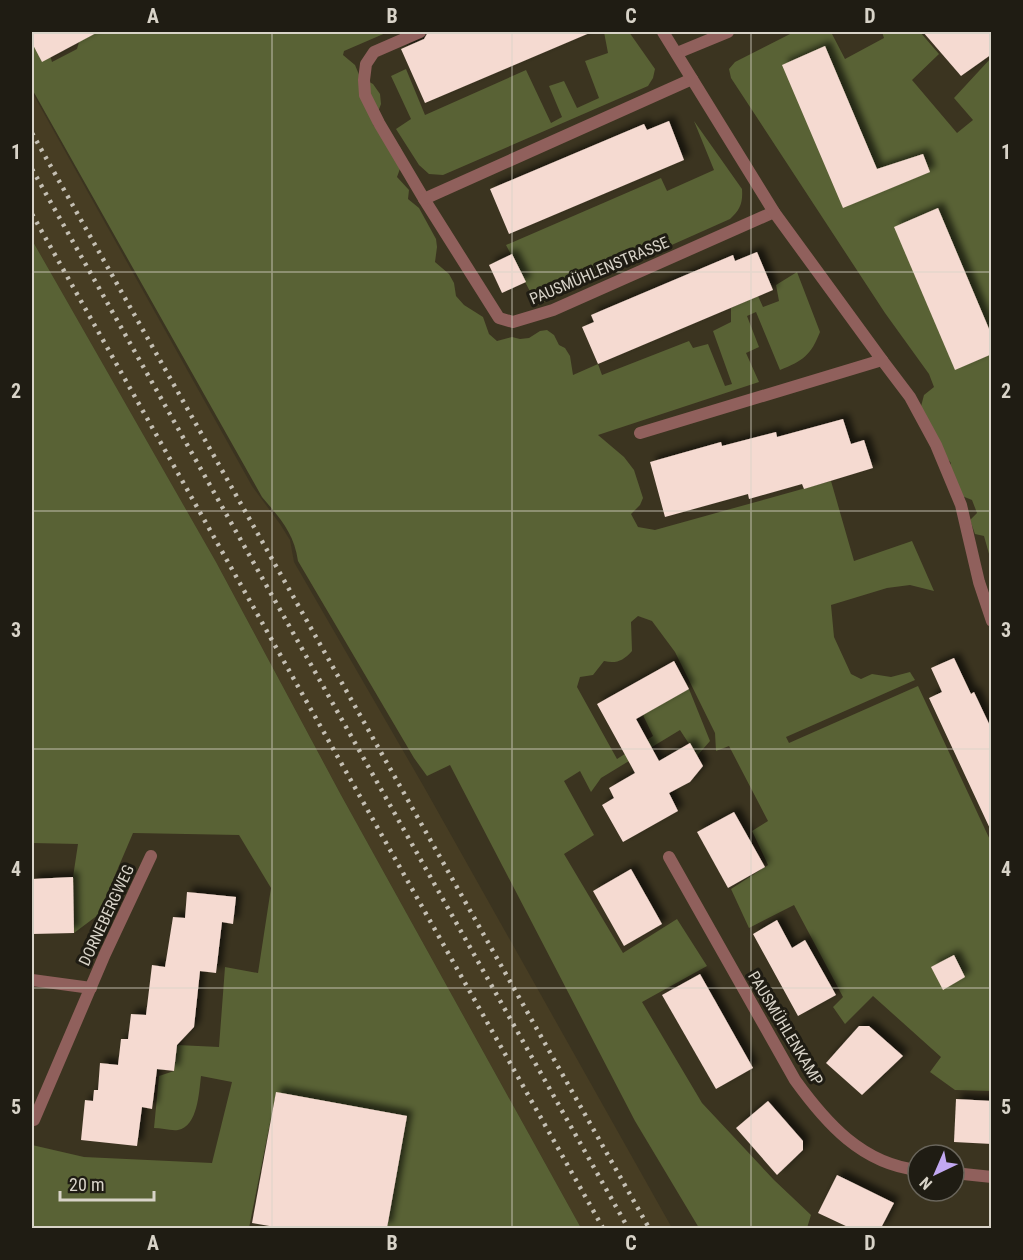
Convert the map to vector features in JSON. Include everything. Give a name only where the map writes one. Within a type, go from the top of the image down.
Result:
[{"type":"street","name":"PAUSMÜHLENSTRASSE","points":[[420,32],[374,52],[366,64],[364,80],[366,94],[379,123],[424,199],[499,318],[513,322],[553,310],[774,212]]},
{"type":"street","points":[[663,32],[774,212],[909,397],[936,446],[961,505],[979,582],[992,621]]},
{"type":"street","points":[[676,53],[728,32]]},
{"type":"street","points":[[424,199],[692,80]]},
{"type":"street","points":[[640,433],[882,360]]},
{"type":"street","name":"DORNEBERGWEG","points":[[34,1120],[151,856]]},
{"type":"street","name":"PAUSMÜHLENKAMP","points":[[669,857],[795,1080],[816,1108],[855,1146],[882,1160],[906,1167]]},
{"type":"street","name":"DORNEBERGWEG","points":[[32,980],[91,988]]},
{"type":"street","points":[[966,1174],[992,1177]]},
{"type":"shaded area","points":[[32,92],[252,486],[290,540],[294,562],[424,787],[672,1228],[581,1228],[341,795],[216,562],[32,240]]},
{"type":"green space","points":[[32,32],[36,32],[49,52],[52,62],[77,49],[79,42],[89,32],[105,34],[110,32],[388,32],[344,51],[343,55],[355,65],[360,77],[373,84],[380,94],[381,104],[373,125],[402,150],[403,156],[397,177],[409,190],[408,199],[419,208],[436,239],[435,262],[449,274],[454,283],[456,296],[464,305],[483,317],[489,334],[497,341],[512,337],[529,338],[540,331],[547,330],[554,335],[559,345],[565,348],[570,356],[573,375],[598,364],[602,375],[689,341],[693,348],[708,344],[725,386],[732,384],[713,331],[731,322],[731,308],[758,296],[763,307],[779,301],[776,285],[797,272],[820,332],[805,356],[795,364],[780,370],[756,312],[747,316],[759,347],[746,353],[759,382],[598,435],[624,457],[634,470],[643,498],[631,514],[638,527],[655,530],[831,481],[854,561],[912,541],[934,591],[910,585],[887,588],[831,605],[834,637],[851,674],[861,679],[872,674],[891,677],[910,672],[915,680],[786,737],[789,743],[918,686],[991,842],[991,1091],[955,1090],[930,1072],[941,1057],[873,996],[845,1024],[833,1007],[843,997],[794,905],[749,928],[731,889],[768,865],[752,831],[768,821],[729,746],[716,751],[715,733],[675,652],[652,621],[638,616],[631,622],[632,651],[619,661],[604,661],[593,675],[580,677],[577,687],[617,759],[653,736],[641,711],[689,689],[710,741],[697,756],[680,730],[601,778],[591,792],[580,771],[564,781],[594,835],[564,854],[623,953],[677,919],[707,966],[642,1002],[702,1103],[774,1180],[811,1215],[807,1228],[699,1228],[635,1121],[450,765],[427,776],[414,758],[298,561],[290,534],[262,497],[32,89]]},
{"type":"green space","points":[[604,32],[629,32],[655,69],[648,86],[443,175],[429,174],[419,165],[396,129],[411,119],[391,76],[406,69],[425,115],[526,70],[551,123],[562,117],[549,86],[564,81],[577,108],[599,98],[585,61],[608,53]]},
{"type":"green space","points":[[794,32],[831,32],[845,59],[884,38],[882,32],[920,32],[939,54],[912,80],[957,133],[973,120],[954,98],[991,58],[991,561],[984,536],[975,534],[970,520],[977,513],[972,500],[957,494],[948,471],[951,463],[934,443],[919,414],[924,395],[934,387],[929,374],[885,313],[731,78],[729,69],[735,62]]},
{"type":"green space","points":[[694,121],[742,189],[740,206],[736,212],[730,219],[537,305],[506,245],[661,178],[667,191],[714,170]]},
{"type":"green space","points":[[32,240],[216,562],[341,795],[581,1228],[387,1228],[407,1116],[276,1093],[249,1228],[32,1228],[32,1145],[84,1157],[212,1163],[232,1082],[201,1076],[194,1115],[185,1127],[172,1130],[154,1128],[159,1076],[174,1071],[177,1045],[219,1047],[225,967],[258,973],[271,888],[239,835],[133,833],[98,915],[74,933],[73,877],[78,844],[32,843]]},
{"type":"building","points":[[32,32],[98,32],[42,62],[32,43]]},
{"type":"building","points":[[428,32],[592,32],[425,103],[401,49],[424,39]]},
{"type":"building","points":[[923,32],[992,32],[992,54],[961,76]]},
{"type":"building","points":[[825,46],[877,169],[923,154],[930,172],[843,208],[782,65]]},
{"type":"building","points":[[669,121],[684,160],[509,234],[490,189],[644,124],[647,130]]},
{"type":"building","points":[[938,208],[992,336],[992,354],[955,370],[894,227]]},
{"type":"building","points":[[757,252],[773,290],[598,364],[582,327],[594,322],[591,315],[733,255],[735,261]]},
{"type":"building","points":[[512,254],[526,282],[502,293],[489,265]]},
{"type":"building","points":[[843,419],[851,444],[864,440],[873,468],[804,489],[802,484],[749,499],[748,494],[665,517],[650,462],[721,442],[722,446],[776,432],[777,437]]},
{"type":"building","points":[[954,658],[971,694],[974,692],[992,730],[992,833],[929,698],[942,692],[931,668]]},
{"type":"building","points":[[674,661],[689,689],[636,719],[659,761],[690,743],[703,766],[690,782],[669,793],[678,811],[623,842],[602,805],[614,798],[609,788],[635,773],[597,704]]},
{"type":"building","points":[[734,812],[765,867],[728,888],[697,832]]},
{"type":"building","points":[[631,869],[662,924],[624,946],[593,891]]},
{"type":"building","points":[[73,877],[74,933],[32,934],[32,879]]},
{"type":"building","points":[[187,892],[236,897],[233,924],[222,922],[216,973],[200,971],[194,1027],[177,1045],[174,1071],[157,1069],[152,1109],[142,1107],[137,1146],[81,1140],[85,1100],[93,1101],[94,1090],[98,1090],[100,1063],[118,1065],[121,1039],[128,1039],[131,1014],[146,1015],[152,965],[165,967],[173,917],[185,918]]},
{"type":"building","points":[[777,920],[792,948],[805,940],[836,995],[798,1016],[753,934]]},
{"type":"building","points":[[954,955],[965,977],[943,990],[931,967]]},
{"type":"building","points":[[700,974],[753,1068],[716,1089],[662,995]]},
{"type":"building","points":[[859,1026],[869,1026],[903,1056],[862,1095],[826,1063]]},
{"type":"building","points":[[276,1092],[407,1116],[387,1228],[281,1228],[252,1223]]},
{"type":"building","points":[[956,1099],[992,1101],[992,1144],[954,1142]]},
{"type":"building","points":[[768,1101],[803,1141],[803,1150],[777,1175],[736,1128]]},
{"type":"building","points":[[837,1175],[894,1203],[881,1228],[850,1228],[818,1213]]},
{"type":"railway","points":[[32,133],[649,1228]]},
{"type":"railway","points":[[32,169],[628,1228]]},
{"type":"railway","points":[[32,214],[603,1228]]}]
